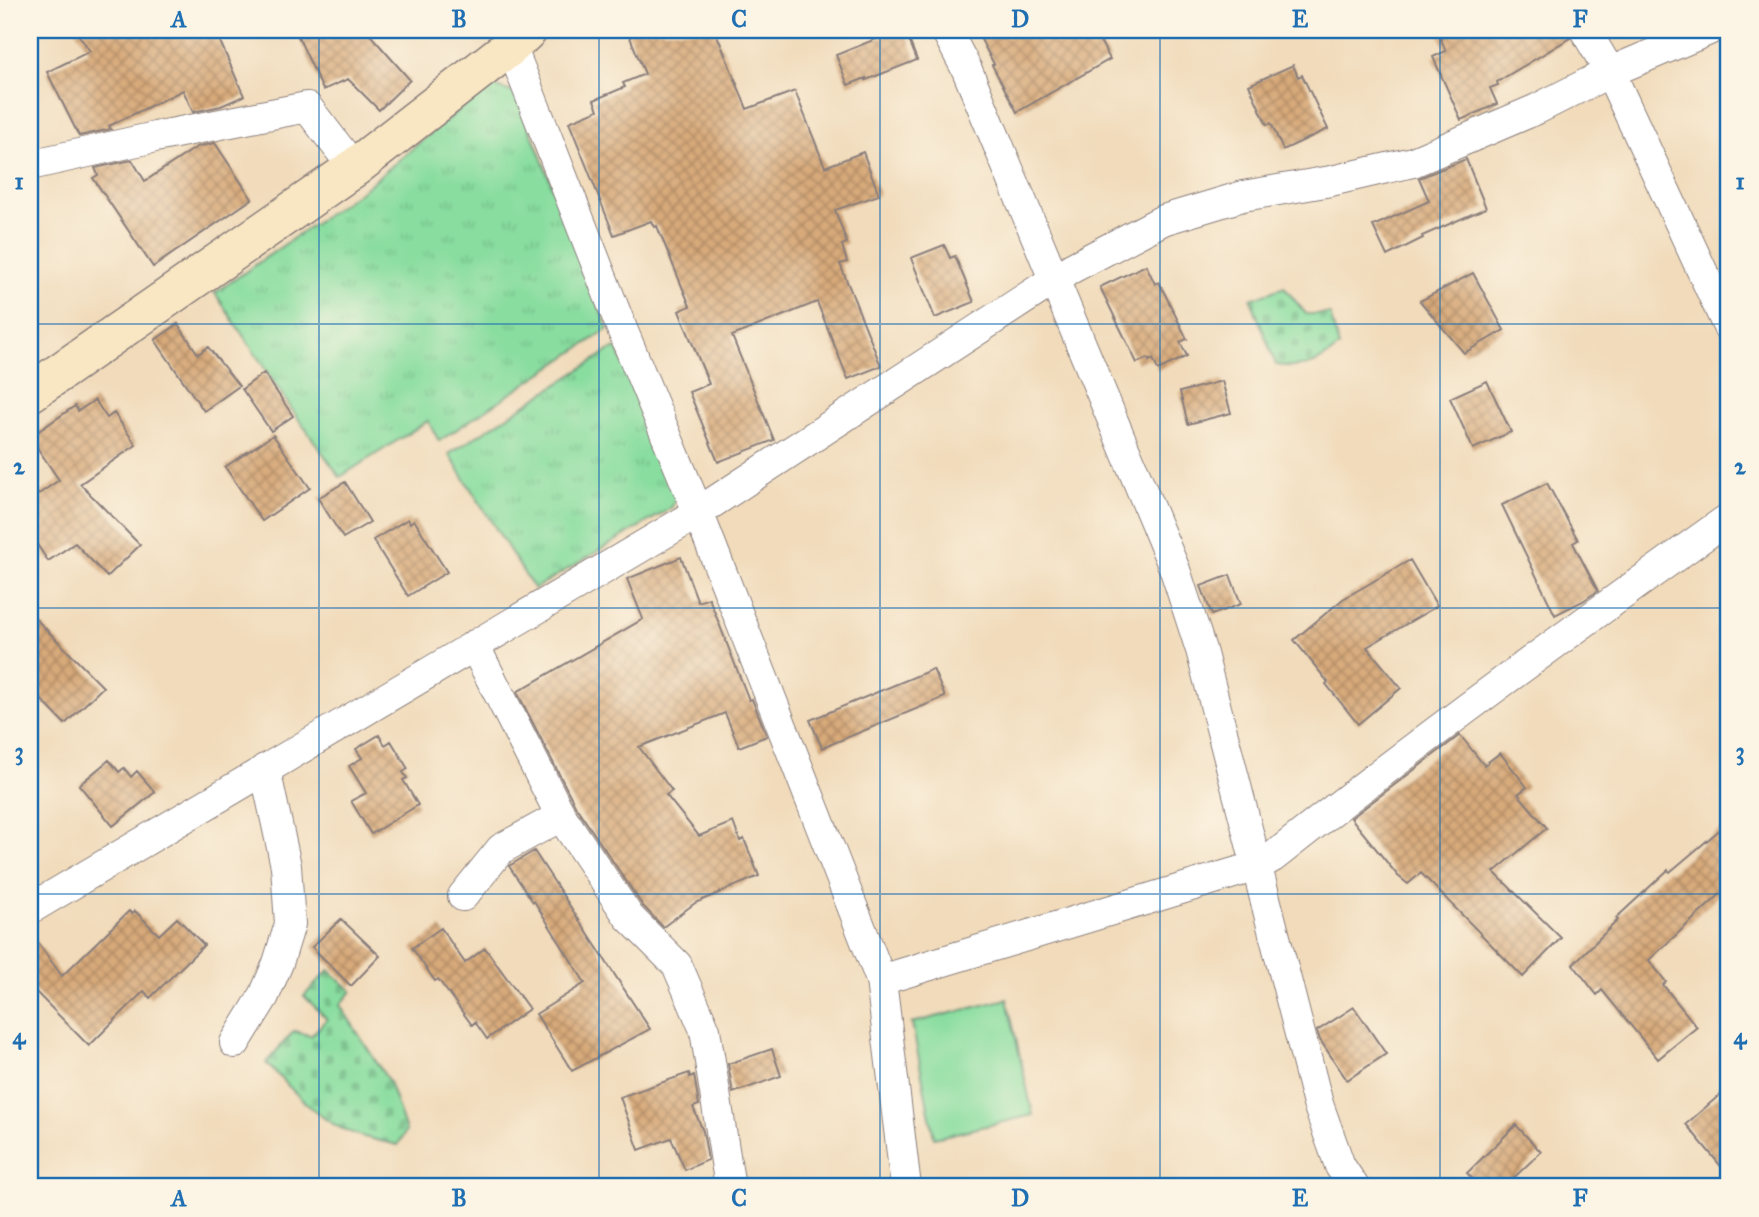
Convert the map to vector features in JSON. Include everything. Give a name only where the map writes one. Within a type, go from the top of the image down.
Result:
[{"type":"street","points":[[946,30],[967,70],[1175,570],[1201,650],[1318,1104],[1340,1166],[1354,1187]]},
{"type":"street","points":[[1585,30],[1610,72],[1729,329]]},
{"type":"street","points":[[30,909],[698,512],[1055,279],[1163,220],[1243,196],[1331,181],[1413,162],[1709,30]]},
{"type":"street","points":[[30,393],[354,168],[519,38],[622,329],[698,512],[881,980],[906,1187]]},
{"type":"street","points":[[30,165],[307,107],[354,168]]},
{"type":"street","points":[[881,980],[1257,866],[1273,858],[1473,703],[1729,517]]},
{"type":"street","points":[[474,645],[561,816],[629,917],[677,965],[705,1030],[730,1187]]},
{"type":"street","points":[[235,1043],[264,996],[290,924],[286,866],[265,769]]},
{"type":"street","points":[[463,896],[501,849],[561,816]]},
{"type":"green space","points":[[489,85],[516,93],[608,329],[439,441],[428,421],[340,477],[215,293],[364,189]]},
{"type":"green space","points":[[1284,287],[1306,314],[1330,314],[1339,347],[1310,365],[1276,365],[1251,299]]},
{"type":"green space","points":[[617,348],[677,498],[671,508],[534,589],[449,454]]},
{"type":"green space","points":[[329,970],[352,991],[340,1005],[389,1082],[406,1131],[398,1145],[357,1135],[325,1119],[266,1063],[294,1031],[311,1036],[327,1019],[304,996]]},
{"type":"green space","points":[[1007,999],[1033,1115],[934,1138],[912,1023]]},
{"type":"building","points":[[75,30],[215,30],[244,96],[221,106],[193,112],[183,90],[109,126],[111,129],[79,136],[47,72],[90,51]]},
{"type":"building","points":[[295,30],[366,30],[410,80],[379,110],[348,79],[323,90]]},
{"type":"building","points":[[627,30],[715,30],[747,109],[795,91],[825,167],[863,152],[879,195],[835,210],[847,243],[842,245],[847,262],[840,264],[881,366],[848,379],[817,302],[732,336],[774,440],[718,462],[689,392],[709,384],[679,311],[690,306],[657,226],[654,227],[651,221],[614,235],[569,122],[598,110],[594,100],[625,87],[623,83],[645,74]]},
{"type":"building","points":[[898,30],[905,30],[917,60],[848,85],[836,55]]},
{"type":"building","points":[[976,30],[1094,30],[1110,59],[1017,112]]},
{"type":"building","points":[[1437,30],[1568,30],[1570,38],[1490,88],[1497,104],[1461,120],[1433,57],[1446,51]]},
{"type":"building","points":[[1293,65],[1298,77],[1302,75],[1328,129],[1283,150],[1271,123],[1267,125],[1249,85]]},
{"type":"building","points":[[215,143],[252,199],[153,267],[93,178],[98,175],[95,168],[132,160],[145,181],[197,147]]},
{"type":"building","points":[[1466,159],[1486,208],[1422,236],[1423,238],[1387,256],[1373,226],[1429,201],[1419,178]]},
{"type":"building","points":[[944,245],[950,258],[955,256],[974,302],[935,318],[911,258]]},
{"type":"building","points":[[1146,265],[1155,284],[1159,282],[1187,339],[1180,342],[1187,356],[1158,370],[1153,359],[1149,361],[1148,358],[1137,363],[1100,287]]},
{"type":"building","points":[[1473,273],[1504,330],[1464,353],[1420,301]]},
{"type":"building","points":[[178,324],[198,354],[208,347],[239,386],[204,411],[155,340]]},
{"type":"building","points":[[264,373],[293,416],[271,431],[242,389]]},
{"type":"building","points":[[1222,381],[1231,413],[1188,424],[1180,392]]},
{"type":"building","points":[[1487,381],[1511,432],[1473,449],[1450,398]]},
{"type":"building","points":[[95,400],[107,418],[114,413],[136,445],[80,484],[140,545],[107,577],[75,543],[48,561],[30,534],[30,500],[59,480],[30,437],[75,406],[78,411]]},
{"type":"building","points":[[273,435],[310,488],[262,521],[225,467]]},
{"type":"building","points":[[345,482],[370,522],[343,538],[318,498]]},
{"type":"building","points":[[1547,483],[1578,540],[1573,543],[1598,591],[1555,615],[1502,505]]},
{"type":"building","points":[[408,519],[410,523],[414,520],[447,572],[408,596],[373,540]]},
{"type":"building","points":[[681,557],[698,602],[709,598],[749,700],[752,699],[767,736],[739,747],[725,713],[639,747],[672,791],[666,795],[699,836],[733,822],[740,841],[744,839],[759,876],[695,903],[663,927],[643,906],[576,807],[517,692],[643,619],[627,579]]},
{"type":"building","points":[[1410,560],[1437,606],[1367,647],[1401,688],[1358,724],[1294,640],[1343,599]]},
{"type":"building","points":[[1230,575],[1241,604],[1212,615],[1201,586]]},
{"type":"building","points":[[30,613],[103,687],[65,724],[30,688]]},
{"type":"building","points":[[933,669],[945,697],[822,748],[810,720]]},
{"type":"building","points":[[379,735],[385,745],[391,741],[408,769],[403,772],[407,778],[403,780],[418,805],[371,834],[351,801],[366,793],[349,766],[362,758],[356,749]]},
{"type":"building","points":[[1460,735],[1484,765],[1500,753],[1527,787],[1518,794],[1547,828],[1494,872],[1561,938],[1523,977],[1421,873],[1408,884],[1398,876],[1351,818]]},
{"type":"building","points":[[109,760],[119,772],[124,768],[131,777],[137,771],[155,792],[113,826],[79,785]]},
{"type":"building","points":[[1729,822],[1729,886],[1649,960],[1666,982],[1663,985],[1697,1027],[1658,1059],[1602,990],[1597,995],[1573,964],[1618,920],[1616,918],[1668,870],[1670,872]]},
{"type":"building","points":[[534,851],[650,1029],[572,1071],[536,1014],[585,983],[509,866]]},
{"type":"building","points":[[129,911],[132,914],[135,911],[159,935],[177,918],[204,945],[150,998],[144,991],[89,1046],[30,986],[30,932],[62,976]]},
{"type":"building","points":[[341,919],[380,956],[351,986],[312,947]]},
{"type":"building","points":[[441,928],[465,963],[485,948],[529,1009],[487,1039],[475,1022],[472,1025],[438,979],[435,981],[412,948]]},
{"type":"building","points":[[1354,1007],[1386,1054],[1347,1080],[1320,1040],[1317,1031]]},
{"type":"building","points":[[772,1049],[781,1076],[733,1093],[728,1064]]},
{"type":"building","points":[[689,1073],[690,1077],[694,1075],[699,1105],[693,1107],[703,1131],[708,1160],[685,1170],[671,1138],[639,1150],[620,1097]]},
{"type":"building","points":[[1729,1087],[1729,1176],[1686,1124]]},
{"type":"building","points":[[1516,1125],[1541,1152],[1504,1187],[1480,1187],[1467,1173]]}]
